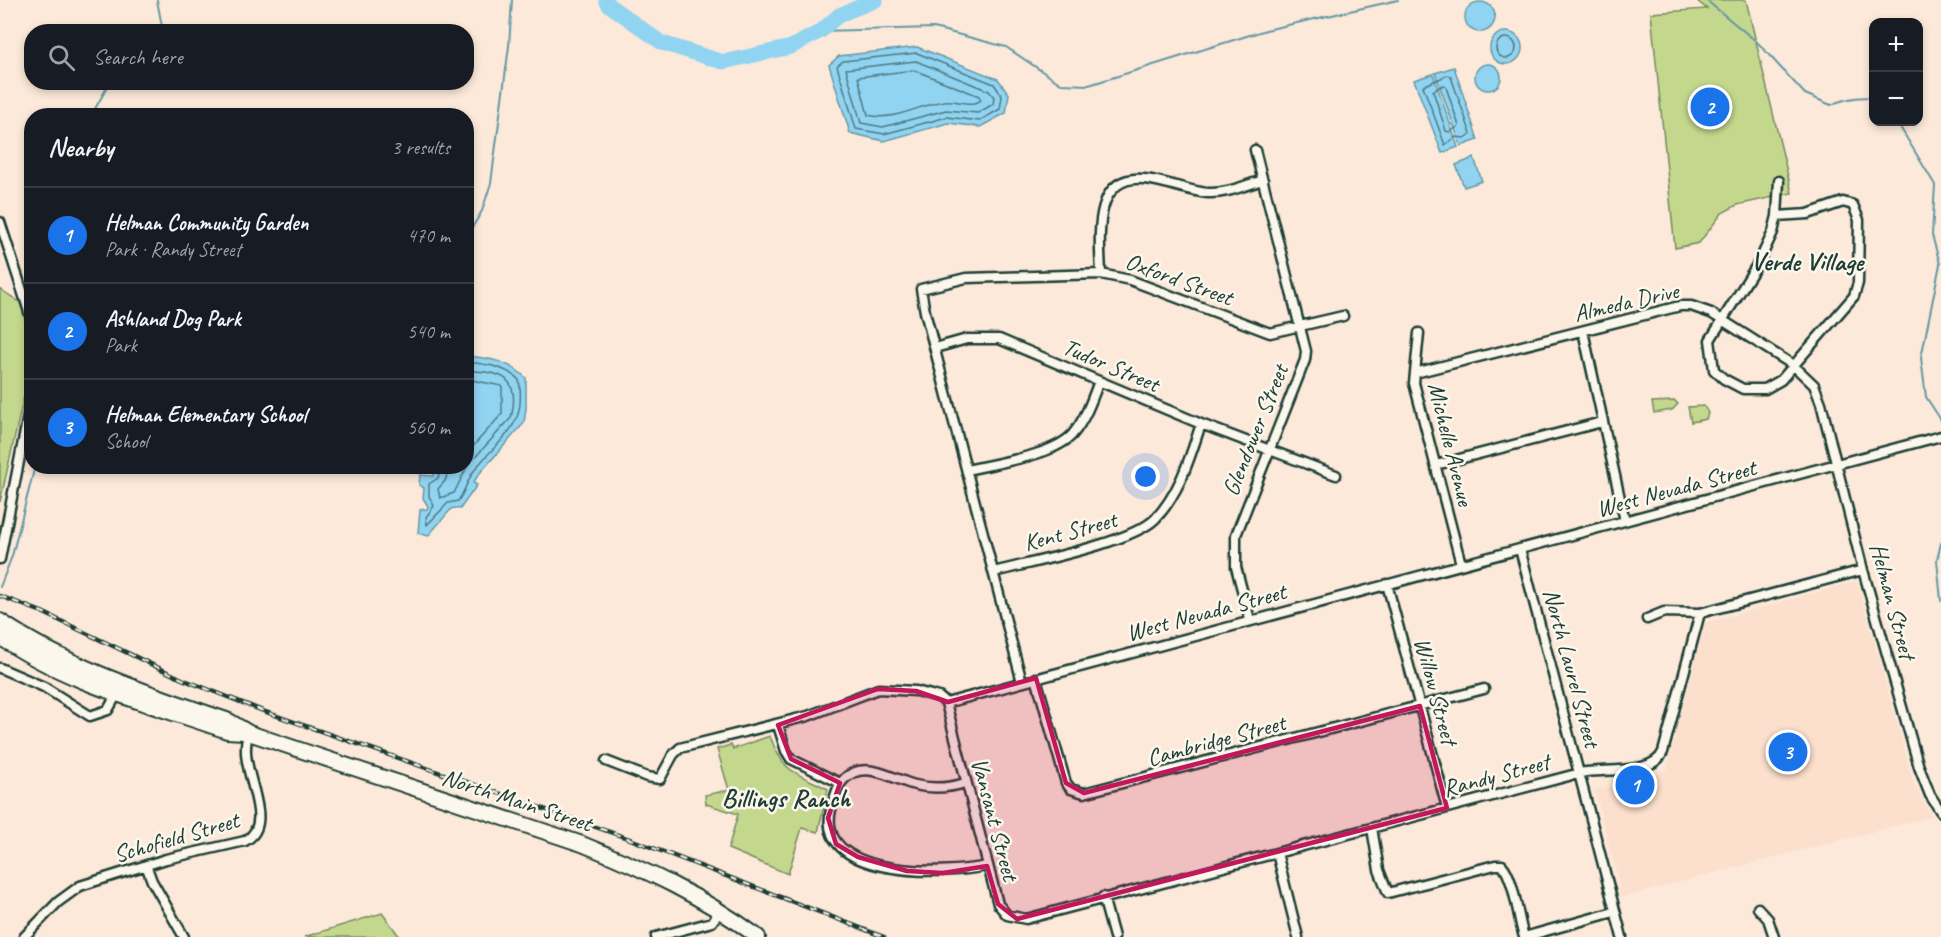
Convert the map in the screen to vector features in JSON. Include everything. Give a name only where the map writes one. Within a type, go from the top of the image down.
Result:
[{"type":"main road","points":[[0,621],[119,688]]},
{"type":"main road","points":[[0,637],[57,669],[119,688]]},
{"type":"main road","name":"North Main Street","points":[[119,688],[229,721],[249,733],[582,844],[631,864],[720,911],[758,937]]},
{"type":"street","name":"Glendower Street","points":[[1250,620],[1236,567],[1236,535],[1305,360],[1306,351],[1254,150]]},
{"type":"street","points":[[1101,274],[1101,212],[1108,197],[1124,183],[1145,179],[1209,193],[1263,180]]},
{"type":"street","points":[[1778,216],[1808,214],[1843,202],[1855,208],[1859,220],[1858,283],[1854,296],[1842,313],[1781,380],[1765,389],[1748,390],[1730,383],[1717,374],[1711,356],[1710,340],[1760,260],[1773,232],[1778,216],[1779,181]]},
{"type":"street","points":[[0,222],[24,296]]},
{"type":"street","name":"Oxford Street","points":[[934,348],[921,289],[966,278],[1101,274],[1149,286],[1270,333],[1300,328],[1343,316]]},
{"type":"street","name":"Almeda Drive","points":[[1415,373],[1680,306],[1700,308],[1722,319],[1793,365],[1806,376],[1817,390],[1837,465]]},
{"type":"street","points":[[1582,331],[1625,521]]},
{"type":"street","name":"Michelle Avenue","points":[[1419,333],[1414,383],[1461,564]]},
{"type":"street","name":"Tudor Street","points":[[934,348],[967,339],[999,339],[1201,424],[1336,475]]},
{"type":"street","points":[[934,348],[1022,682]]},
{"type":"street","points":[[967,470],[1042,451],[1068,438],[1087,411],[1099,381]]},
{"type":"street","points":[[1436,465],[1602,422]]},
{"type":"street","name":"Kent Street","points":[[993,572],[1124,537],[1146,527],[1161,512],[1178,486],[1201,424]]},
{"type":"street","points":[[0,559],[24,436]]},
{"type":"street","name":"West Nevada Street","points":[[946,703],[1939,437]]},
{"type":"street","name":"Helman Street","points":[[1837,465],[1863,570],[1919,767],[1930,795],[1941,812]]},
{"type":"street","name":"North Laurel Street","points":[[1520,549],[1622,937]]},
{"type":"street","points":[[1647,619],[1664,612],[1700,613],[1863,570]]},
{"type":"street","name":"Willow Street","points":[[1387,584],[1447,808]]},
{"type":"street","name":"Randy Street","points":[[1033,918],[1103,897],[1580,773],[1599,769],[1632,769],[1658,761],[1663,752],[1700,613]]},
{"type":"street","points":[[0,668],[44,687],[90,716],[108,710],[119,688]]},
{"type":"street","name":"Cambridge Street","points":[[1036,678],[1066,783],[1071,789],[1084,793],[1484,689]]},
{"type":"street","points":[[606,761],[647,777],[660,778],[673,755],[680,748],[778,725],[878,689],[916,691],[939,697],[946,703]]},
{"type":"street","name":"Vansant Street","points":[[946,703],[987,866],[1002,910],[1017,919],[1033,918]]},
{"type":"street","points":[[778,725],[791,759],[840,783]]},
{"type":"street","name":"Schofield Street","points":[[24,937],[58,902],[80,886],[146,865],[245,841],[257,832],[259,815],[244,746],[249,733]]},
{"type":"street","points":[[965,783],[944,787],[916,785],[866,769],[850,775],[840,783],[828,825],[832,838],[843,850],[873,862],[907,871],[943,873],[987,866]]},
{"type":"street","points":[[1372,828],[1379,870],[1388,893],[1495,865],[1502,866],[1513,888],[1524,937],[1614,912]]},
{"type":"street","points":[[1277,853],[1299,937]]},
{"type":"street","points":[[146,865],[152,881],[184,937]]},
{"type":"street","points":[[1103,897],[1114,937]]},
{"type":"street","points":[[1758,908],[1768,919],[1774,937]]},
{"type":"street","points":[[656,937],[712,922],[720,911]]},
{"type":"highlighted area","points":[[1036,678],[1066,783],[1084,793],[1420,706],[1447,808],[1017,919],[998,904],[987,866],[943,873],[907,871],[858,857],[836,844],[828,818],[840,783],[791,759],[778,725],[878,689],[916,691],[948,702]]},
{"type":"shaded area","points":[[1857,581],[1914,784],[1932,816],[1619,898],[1619,882],[1595,791],[1667,770],[1705,623]]},
{"type":"green space","points":[[1696,0],[1746,0],[1792,193],[1737,205],[1722,213],[1699,243],[1675,248],[1651,13],[1707,9]]},
{"type":"green space","points":[[0,289],[21,303],[24,315],[24,396],[0,502]]},
{"type":"green space","points":[[1675,401],[1678,404],[1672,410],[1654,413],[1652,402]]},
{"type":"green space","points":[[1704,406],[1708,413],[1706,419],[1691,422],[1688,407]]},
{"type":"green space","points":[[770,736],[785,765],[828,789],[818,832],[802,828],[788,874],[728,849],[738,814],[706,804],[705,795],[729,790],[717,749],[731,745],[733,749]]},
{"type":"green space","points":[[382,913],[400,937],[304,937]]},
{"type":"water","points":[[1480,2],[1491,6],[1495,17],[1491,28],[1480,32],[1469,28],[1465,17],[1469,6]]},
{"type":"water","points":[[1506,32],[1517,37],[1522,48],[1517,59],[1506,64],[1495,59],[1490,48],[1495,37]]},
{"type":"water","points":[[917,47],[998,79],[1009,94],[1006,113],[980,127],[948,123],[884,141],[850,133],[829,65],[839,56]]},
{"type":"water","points":[[1488,64],[1497,68],[1501,77],[1497,86],[1488,90],[1479,86],[1475,77],[1479,68]]},
{"type":"water","points":[[1454,67],[1478,140],[1461,146],[1435,73]]},
{"type":"water","points":[[1433,74],[1458,147],[1442,153],[1414,80]]},
{"type":"water","points":[[1474,158],[1482,181],[1464,187],[1456,165]]},
{"type":"water","points":[[474,357],[498,361],[513,368],[526,378],[524,423],[479,474],[473,483],[477,485],[460,509],[452,508],[428,536],[418,533],[420,510],[427,509],[428,506],[423,498],[424,488],[419,485],[420,475],[433,476],[434,474],[474,474]]},
{"type":"waterway","points":[[157,0],[162,24]]},
{"type":"waterway","points":[[474,224],[482,211],[491,183],[509,46],[512,0]]},
{"type":"waterway","points":[[606,0],[609,5],[662,43],[723,62],[791,47],[821,31],[839,15],[876,0]]},
{"type":"waterway","points":[[821,31],[934,28],[1006,47],[1061,84],[1089,85],[1266,30],[1398,0]]},
{"type":"waterway","points":[[1706,0],[1757,42],[1805,94],[1831,105],[1852,98],[1869,98]]},
{"type":"waterway","points":[[95,108],[106,90]]},
{"type":"waterway","points":[[1899,126],[1935,185],[1932,235],[1940,264],[1921,358],[1926,397],[1941,420]]},
{"type":"waterway","points":[[0,587],[12,556],[33,474]]},
{"type":"waterway","points":[[1941,543],[1937,560],[1941,601]]},
{"type":"railway","points":[[0,596],[42,612],[182,679],[263,711],[630,839],[884,937]]},
{"type":"place","name":"Ashland Dog Park","points":[[1710,107]]},
{"type":"place","name":"Helman Elementary School","points":[[1788,752]]},
{"type":"place","name":"Helman Community Garden","points":[[1635,785]]},
{"type":"district","name":"Verde Village","points":[[1807,261]]},
{"type":"district","name":"Billings Ranch","points":[[786,798]]}]
